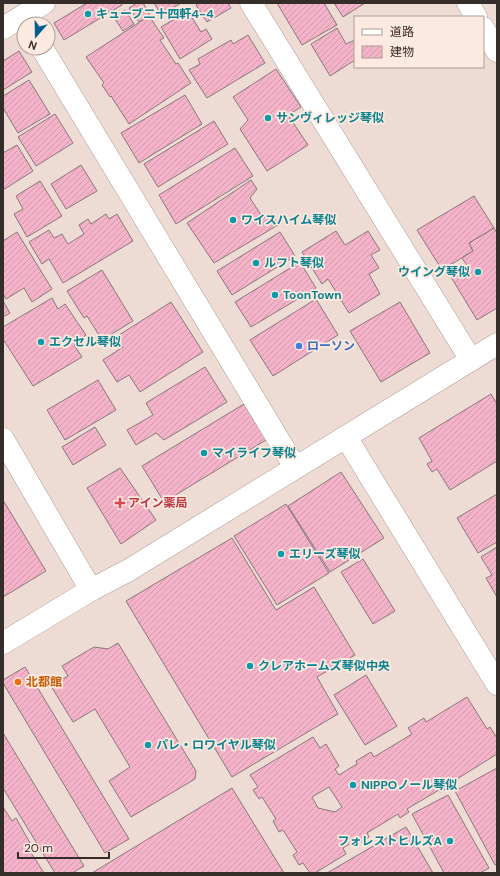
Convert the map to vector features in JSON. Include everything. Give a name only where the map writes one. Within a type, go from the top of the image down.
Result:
[{"type":"street","points":[[3,28],[21,15],[44,3]]},
{"type":"street","points":[[251,3],[470,360]]},
{"type":"street","points":[[468,3],[475,16]]},
{"type":"street","points":[[484,30],[497,51]]},
{"type":"street","points":[[47,56],[295,467]]},
{"type":"street","points":[[3,644],[91,590],[129,570],[497,344]]},
{"type":"street","points":[[346,437],[497,684]]},
{"type":"street","points":[[3,439],[91,590]]},
{"type":"building","name":"キューブ二十四軒4-4","points":[[87,3],[121,3],[122,5],[64,40],[56,26],[56,22]]},
{"type":"building","points":[[137,3],[143,3],[150,15],[139,22],[129,8]]},
{"type":"building","points":[[154,3],[181,3],[162,15]]},
{"type":"building","points":[[199,3],[228,3],[231,8],[207,22],[196,5]]},
{"type":"building","points":[[277,3],[324,3],[337,25],[302,45]]},
{"type":"building","points":[[334,3],[365,3],[343,17]]},
{"type":"building","points":[[125,10],[134,24],[123,31],[113,16]]},
{"type":"building","points":[[188,11],[201,32],[206,29],[212,39],[180,59],[161,27]]},
{"type":"building","points":[[149,16],[164,38],[160,40],[191,83],[129,124],[102,85],[104,83],[86,57]]},
{"type":"building","points":[[337,28],[346,44],[354,40],[354,61],[330,76],[311,44]]},
{"type":"building","points":[[248,35],[265,63],[207,98],[189,70],[200,64],[198,59],[231,40],[233,44]]},
{"type":"building","points":[[16,53],[16,56],[22,56],[32,72],[3,90],[3,61]]},
{"type":"building","name":"サンヴィレッジ琴似","points":[[276,69],[301,107],[288,115],[308,145],[267,171],[240,129],[248,120],[233,97]]},
{"type":"building","points":[[29,80],[50,114],[18,133],[3,108],[3,96]]},
{"type":"building","points":[[185,95],[202,124],[139,163],[121,133]]},
{"type":"building","points":[[55,114],[73,143],[36,166],[18,137]]},
{"type":"building","points":[[214,121],[228,144],[158,187],[144,164]]},
{"type":"building","points":[[17,145],[33,171],[3,190],[3,153]]},
{"type":"building","points":[[235,148],[253,176],[176,224],[159,195]]},
{"type":"building","points":[[81,165],[97,191],[66,209],[51,184]]},
{"type":"building","name":"ワイスハイム琴似","points":[[251,180],[257,189],[250,198],[263,218],[272,214],[278,225],[214,263],[187,223]]},
{"type":"building","points":[[40,181],[62,216],[27,237],[14,214],[23,209],[16,196]]},
{"type":"building","points":[[474,196],[494,228],[469,243],[473,251],[442,270],[417,230]]},
{"type":"building","points":[[106,214],[109,219],[117,214],[133,241],[63,283],[49,259],[42,264],[29,242],[49,230],[54,238],[62,234],[68,244],[84,234],[79,225],[88,219],[91,224]]},
{"type":"building","name":"ウイング琴似","points":[[494,228],[497,233],[497,308],[477,320],[451,277],[468,267],[462,258],[473,251],[469,243]]},
{"type":"building","points":[[336,231],[345,245],[368,231],[380,250],[371,255],[379,268],[369,274],[380,294],[349,313],[328,279],[322,284],[302,252]]},
{"type":"building","points":[[17,232],[52,289],[32,302],[24,288],[6,299],[3,294],[3,241]]},
{"type":"building","name":"ルフト琴似","points":[[280,232],[295,256],[232,295],[217,271]]},
{"type":"building","name":"ToonTown","points":[[300,262],[316,288],[251,327],[235,302]]},
{"type":"building","points":[[102,270],[133,321],[102,340],[87,316],[84,318],[67,291]]},
{"type":"building","name":"エクセル琴似","points":[[52,298],[58,309],[65,304],[86,335],[74,345],[82,357],[33,386],[3,339],[3,327]]},
{"type":"building","points":[[316,299],[338,335],[273,376],[250,340]]},
{"type":"building","points":[[3,301],[10,313],[3,317]]},
{"type":"building","points":[[171,302],[203,352],[140,392],[129,375],[117,382],[103,360],[123,347],[116,337]]},
{"type":"building","points":[[400,302],[430,353],[381,382],[350,331]]},
{"type":"building","points":[[205,367],[227,402],[164,440],[156,433],[136,445],[127,430],[153,415],[146,403]]},
{"type":"building","points":[[98,380],[116,410],[65,440],[47,410]]},
{"type":"building","points":[[491,394],[497,404],[497,461],[450,490],[437,469],[432,472],[427,464],[432,461],[419,438]]},
{"type":"building","name":"マイライフ琴似","points":[[244,404],[266,440],[164,502],[142,466]]},
{"type":"building","points":[[95,427],[106,445],[73,465],[62,447]]},
{"type":"building","points":[[120,468],[156,520],[121,544],[87,488]]},
{"type":"building","points":[[341,472],[384,538],[330,572],[288,506]]},
{"type":"building","points":[[497,494],[497,542],[478,553],[457,518]]},
{"type":"building","points":[[3,500],[46,571],[3,597]]},
{"type":"building","name":"エリーズ琴似","points":[[286,504],[329,573],[277,605],[234,536]]},
{"type":"building","name":"クレアホームズ琴似中央","points":[[232,538],[276,610],[314,587],[355,655],[317,677],[338,714],[232,777],[126,601]]},
{"type":"building","points":[[497,547],[497,597],[486,578],[492,575],[481,557]]},
{"type":"building","points":[[363,559],[395,611],[373,624],[341,572]]},
{"type":"building","name":"パレ・ロワイヤル琴似","points":[[118,643],[196,771],[195,779],[131,817],[109,781],[130,767],[95,709],[73,722],[51,686],[68,676],[62,666],[94,647],[108,649]]},
{"type":"building","points":[[25,667],[129,839],[105,853],[3,683],[3,680]]},
{"type":"building","points":[[366,675],[397,726],[365,745],[334,695]]},
{"type":"building","name":"NIPPOノール琴似","points":[[467,697],[487,729],[490,727],[497,738],[497,754],[449,784],[450,786],[440,792],[439,790],[407,809],[409,812],[400,818],[398,814],[367,833],[369,837],[361,842],[359,838],[343,848],[346,854],[315,873],[310,873],[303,863],[299,865],[293,855],[297,852],[283,830],[279,832],[273,821],[276,819],[262,797],[259,799],[253,790],[258,787],[250,775],[313,737],[320,748],[326,744],[339,766],[335,769],[339,775],[357,764],[356,761],[371,752],[374,757],[412,734],[408,728],[424,718],[426,722]],"holes":[[[329,787],[342,807],[335,812],[318,808],[312,797]]]},
{"type":"building","points":[[3,733],[84,866],[72,873],[55,873],[3,788]]},
{"type":"building","points":[[497,768],[497,864],[495,865],[455,791]]},
{"type":"building","points":[[232,788],[284,873],[92,873]]},
{"type":"building","name":"フォレストヒルズA","points":[[448,795],[489,868],[480,873],[444,873],[412,814]]},
{"type":"building","points":[[3,807],[12,821],[16,818],[30,843],[26,845],[44,873],[3,873]]},
{"type":"building","points":[[406,827],[433,873],[327,873]]},
{"type":"place","name":"キューブ二十四軒4-4","points":[[88,14]]},
{"type":"place","name":"サンヴィレッジ琴似","points":[[268,118]]},
{"type":"place","name":"ワイスハイム琴似","points":[[233,220]]},
{"type":"place","name":"ルフト琴似","points":[[256,263]]},
{"type":"place","name":"ウイング琴似","points":[[478,272]]},
{"type":"place","name":"ToonTown","points":[[275,295]]},
{"type":"place","name":"エクセル琴似","points":[[41,342]]},
{"type":"place","name":"ローソン","points":[[299,346]]},
{"type":"place","name":"マイライフ琴似","points":[[204,453]]},
{"type":"place","name":"アイン薬局","points":[[120,503]]},
{"type":"place","name":"エリーズ琴似","points":[[281,554]]},
{"type":"place","name":"クレアホームズ琴似中央","points":[[250,666]]},
{"type":"place","name":"北都館","points":[[18,682]]},
{"type":"place","name":"パレ・ロワイヤル琴似","points":[[148,745]]},
{"type":"place","name":"NIPPOノール琴似","points":[[353,785]]},
{"type":"place","name":"フォレストヒルズA","points":[[450,841]]}]
